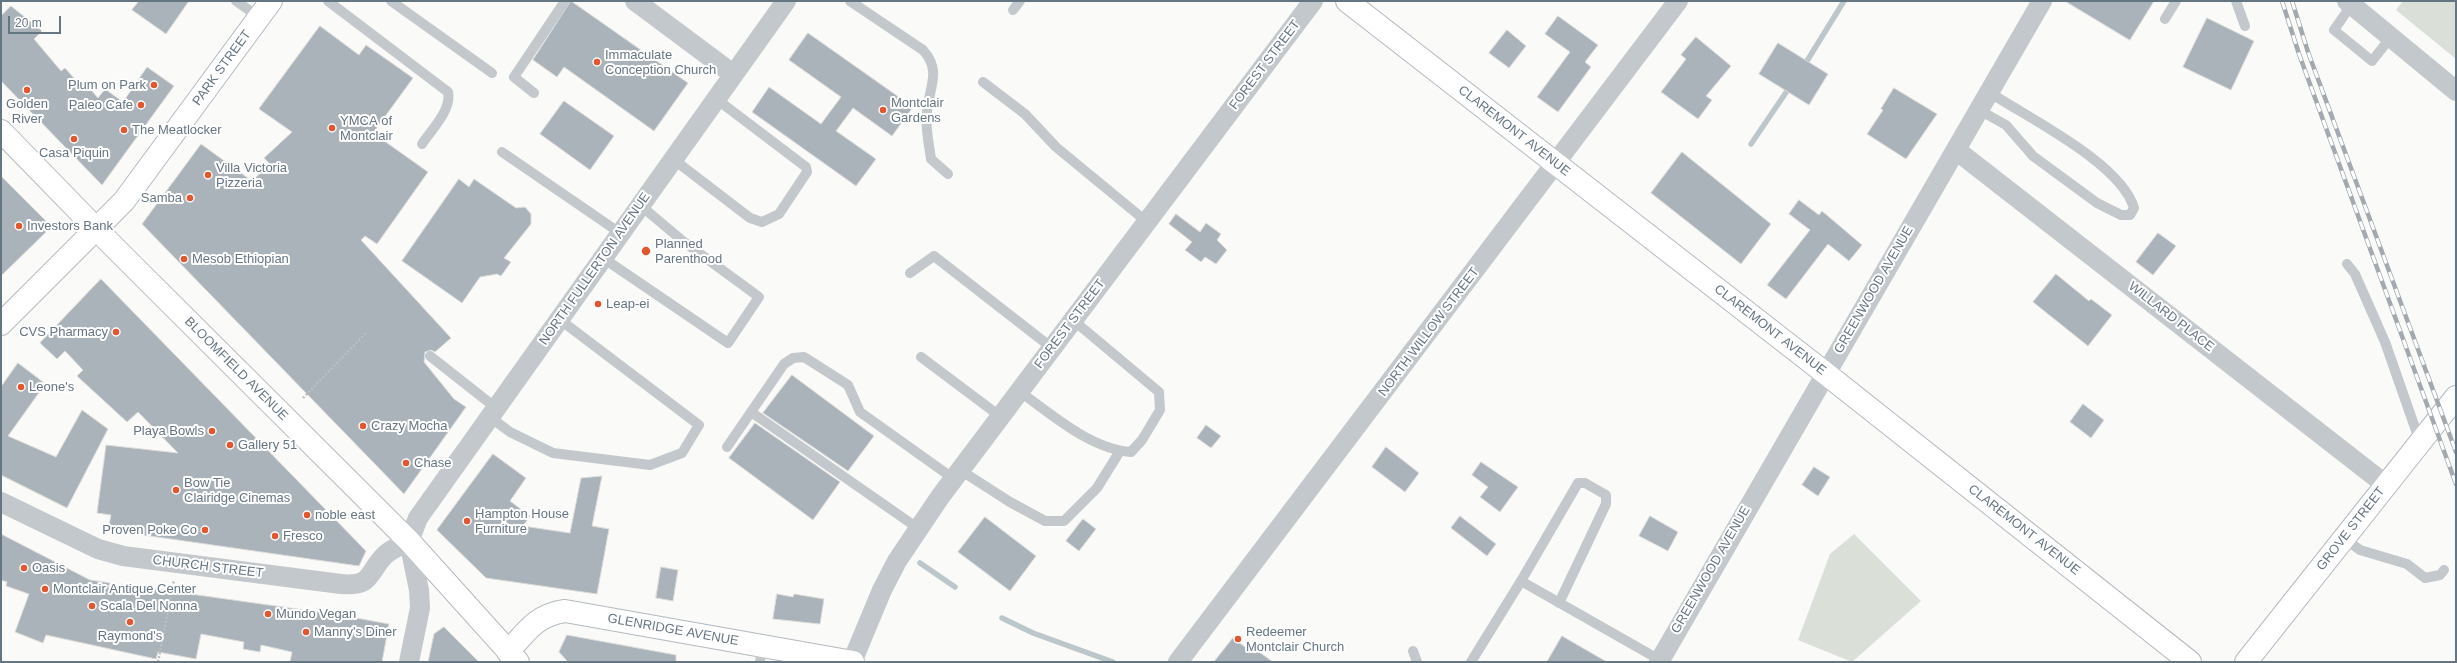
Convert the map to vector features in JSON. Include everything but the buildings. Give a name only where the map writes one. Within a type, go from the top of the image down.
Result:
[{"type":"street","points":[[635,1],[733,74]]},
{"type":"street","name":"NORTH FULLERTON AVENUE","points":[[409,541],[418,518],[715,98],[786,1]]},
{"type":"street","name":"FOREST STREET","points":[[852,662],[877,599],[897,561],[957,474],[1313,1]]},
{"type":"street","name":"CLAREMONT AVENUE","points":[[1347,1],[1826,373],[2190,662]]},
{"type":"street","name":"NORTH WILLOW STREET","points":[[1178,662],[1678,1]]},
{"type":"street","name":"GREENWOOD AVENUE","points":[[1659,661],[2042,1]]},
{"type":"street","points":[[2359,5],[2391,37],[2456,91]]},
{"type":"street","name":"PARK STREET","points":[[1,324],[124,201],[265,9]]},
{"type":"street","name":"BLOOMFIELD AVENUE","points":[[1,131],[409,541],[513,657]]},
{"type":"street","name":"WILLARD PLACE","points":[[1956,150],[2386,484]]},
{"type":"street","name":"GROVE STREET","points":[[2246,662],[2456,397]]},
{"type":"street","name":"CHURCH STREET","points":[[1,502],[98,549],[123,556],[341,584],[354,585],[364,582],[385,555],[409,541]]},
{"type":"street","points":[[409,541],[419,590],[420,608],[409,662]]},
{"type":"street","name":"GLENRIDGE AVENUE","points":[[513,657],[539,619],[552,613],[565,611],[761,654],[852,662]]},
{"type":"lane","points":[[236,1],[265,9]]},
{"type":"lane","points":[[328,1],[448,92],[449,97],[445,111],[422,144]]},
{"type":"lane","points":[[391,1],[492,73]]},
{"type":"lane","points":[[534,93],[514,76],[565,1]]},
{"type":"lane","points":[[850,1],[923,50],[931,59],[934,71],[927,112],[931,159],[948,174]]},
{"type":"lane","points":[[1013,10],[1020,1]]},
{"type":"lane","points":[[2165,19],[2176,1]]},
{"type":"lane","points":[[2236,1],[2245,26]]},
{"type":"lane","points":[[2359,5],[2334,30],[2372,61],[2391,37]]},
{"type":"lane","points":[[983,82],[1025,114],[1056,147],[1147,222]]},
{"type":"lane","points":[[1979,110],[2006,126],[2033,156],[2097,203],[2120,215],[2130,215],[2134,208],[2130,195],[2116,176],[2051,128],[2032,120],[1989,92]]},
{"type":"lane","points":[[673,159],[750,218],[762,222],[779,214],[807,172],[806,167],[715,98]]},
{"type":"lane","points":[[502,152],[620,233]]},
{"type":"lane","points":[[602,258],[728,343],[759,297],[684,242],[640,205]]},
{"type":"lane","points":[[910,273],[934,256],[1052,348]]},
{"type":"lane","points":[[2347,264],[2355,274],[2385,342],[2420,442]]},
{"type":"lane","points":[[430,356],[493,412],[510,432],[553,453],[650,465],[682,453],[699,425],[559,319]]},
{"type":"lane","points":[[1019,391],[1077,433],[1120,451],[1130,452],[1142,440],[1160,410],[1159,392],[1073,320]]},
{"type":"lane","points":[[727,447],[784,364],[793,358],[804,357],[848,385],[860,412],[957,474],[1045,521],[1064,521],[1096,488],[1120,451]]},
{"type":"lane","points":[[921,357],[1000,417]]},
{"type":"lane","points":[[751,412],[919,529]]},
{"type":"lane","points":[[1471,662],[1521,582],[1578,483],[1585,483],[1606,495],[1606,504],[1559,603]]},
{"type":"lane","points":[[2344,538],[2360,550],[2407,564],[2425,578],[2440,575],[2444,570]]},
{"type":"lane","points":[[1521,582],[1659,661]]},
{"type":"lane","points":[[1413,651],[1417,662]]},
{"type":"path","points":[[303,398],[366,333]]},
{"type":"path","points":[[158,662],[176,574]]},
{"type":"shaded area","points":[[2403,1],[2456,1],[2456,59],[2396,10]]},
{"type":"shaded area","points":[[1854,534],[1921,601],[1852,662],[1798,640],[1830,554]]},
{"type":"waterway","points":[[1807,61],[1844,1]]},
{"type":"waterway","points":[[1751,144],[1787,91]]},
{"type":"waterway","points":[[920,563],[955,587]]},
{"type":"waterway","points":[[1002,618],[1033,633],[1113,662]]},
{"type":"railway","points":[[2282,1],[2299,54],[2456,484]]},
{"type":"railway","points":[[2292,1],[2308,52],[2456,452]]},
{"type":"place","name":"Immaculate Conception Church","points":[[597,62]]},
{"type":"place","name":"Plum on Park","points":[[154,85]]},
{"type":"place","name":"Golden River","points":[[27,90]]},
{"type":"place","name":"Paleo Cafe","points":[[141,105]]},
{"type":"place","name":"Montclair Gardens","points":[[883,110]]},
{"type":"place","name":"YMCA of Montclair","points":[[332,128]]},
{"type":"place","name":"The Meatlocker","points":[[124,130]]},
{"type":"place","name":"Casa Piquin","points":[[74,139]]},
{"type":"place","name":"Villa Victoria Pizzeria","points":[[208,175]]},
{"type":"place","name":"Samba","points":[[190,198]]},
{"type":"place","name":"Investors Bank","points":[[19,226]]},
{"type":"place","name":"Planned Parenthood","points":[[646,251]]},
{"type":"place","name":"Mesob Ethiopian","points":[[184,259]]},
{"type":"place","name":"Leap-ei","points":[[598,304]]},
{"type":"place","name":"CVS Pharmacy","points":[[116,332]]},
{"type":"place","name":"Leone's","points":[[21,387]]},
{"type":"place","name":"Crazy Mocha","points":[[363,426]]},
{"type":"place","name":"Playa Bowls","points":[[212,431]]},
{"type":"place","name":"Gallery 51","points":[[230,445]]},
{"type":"place","name":"Chase","points":[[406,463]]},
{"type":"place","name":"Bow Tie Clairidge Cinemas","points":[[176,490]]},
{"type":"place","name":"noble east","points":[[307,515]]},
{"type":"place","name":"Hampton House Furniture","points":[[467,521]]},
{"type":"place","name":"Proven Poke Co","points":[[205,530]]},
{"type":"place","name":"Fresco","points":[[275,536]]},
{"type":"place","name":"Oasis","points":[[24,568]]},
{"type":"place","name":"Montclair Antique Center","points":[[45,589]]},
{"type":"place","name":"Scala Del Nonna","points":[[92,606]]},
{"type":"place","name":"Mundo Vegan","points":[[268,614]]},
{"type":"place","name":"Raymond's","points":[[130,622]]},
{"type":"place","name":"Manny's Diner","points":[[306,632]]},
{"type":"place","name":"Redeemer Montclair Church","points":[[1238,639]]}]
